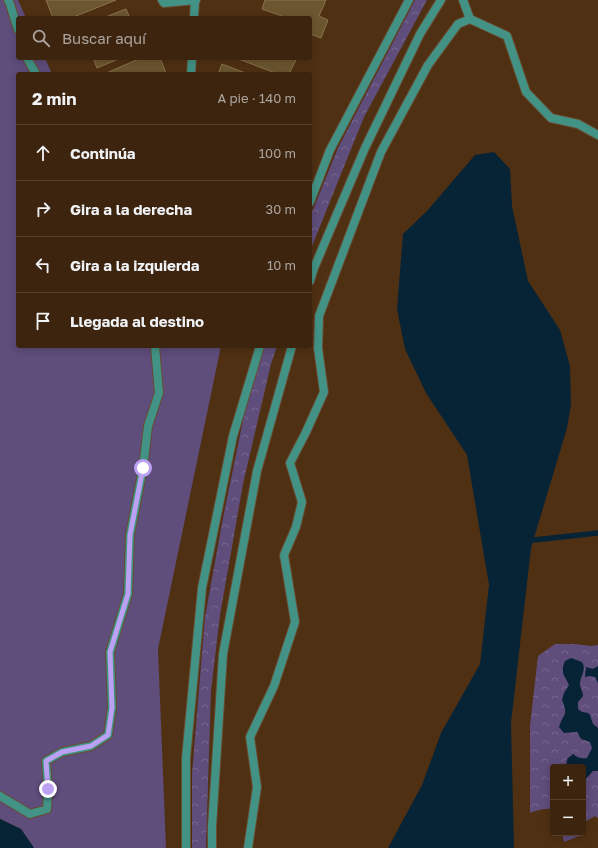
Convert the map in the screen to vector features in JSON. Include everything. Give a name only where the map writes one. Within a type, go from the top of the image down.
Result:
[{"type":"street","points":[[8,0],[16,24]]},
{"type":"street","points":[[162,0],[164,3],[195,0],[194,16]]},
{"type":"street","points":[[312,197],[330,150],[409,0]]},
{"type":"street","points":[[312,274],[365,148],[420,34],[441,0]]},
{"type":"street","points":[[463,0],[470,19],[507,36],[526,92],[551,118],[578,124],[598,135]]},
{"type":"street","points":[[248,848],[257,787],[250,737],[274,686],[295,622],[284,555],[296,527],[302,502],[290,463],[324,392],[318,348],[319,316],[381,152],[428,65],[458,24],[470,19]]},
{"type":"street","points":[[28,60],[35,72]]},
{"type":"street","points":[[191,72],[192,60]]},
{"type":"street","points":[[0,796],[30,814],[47,809],[48,789],[46,761],[62,752],[91,746],[108,735],[112,708],[110,652],[128,594],[130,535],[143,468],[148,426],[159,393],[155,348]]},
{"type":"street","points":[[186,848],[186,758],[202,588],[233,436],[259,348]]},
{"type":"street","points":[[212,848],[223,654],[257,471],[291,348]]},
{"type":"green space","points":[[0,0],[18,0],[25,16],[16,16],[16,60],[46,60],[51,72],[16,72],[16,348],[221,348],[158,649],[166,848],[34,848],[21,829],[0,819]]},
{"type":"green space","points":[[415,0],[427,0],[364,117],[312,246],[312,212],[338,148]]},
{"type":"green space","points":[[263,348],[276,348],[271,364],[243,484],[220,615],[211,691],[206,848],[192,848],[192,774],[205,617],[223,518],[246,406]]},
{"type":"green space","points":[[555,644],[598,645],[598,818],[595,816],[586,821],[586,764],[550,764],[550,809],[530,813],[530,725],[538,656]]},
{"type":"green space","points":[[563,836],[579,836],[564,842]]},
{"type":"water","points":[[494,152],[510,169],[512,206],[528,281],[560,330],[570,366],[571,405],[567,428],[531,548],[511,723],[514,848],[388,848],[422,785],[441,733],[480,664],[489,585],[467,455],[426,393],[405,349],[397,309],[403,234],[427,211],[475,155]]},
{"type":"water","points":[[571,658],[582,662],[584,670],[580,687],[583,696],[578,702],[578,709],[582,712],[588,713],[593,724],[598,728],[598,771],[593,771],[586,779],[586,764],[566,764],[567,759],[573,754],[580,758],[587,758],[592,748],[590,742],[581,739],[577,732],[564,733],[559,727],[565,715],[562,700],[569,685],[563,673],[565,661]]},
{"type":"water","points":[[598,666],[598,683],[595,677],[585,677],[586,667],[593,669]]},
{"type":"water","points":[[0,819],[21,829],[34,848],[0,848]]},
{"type":"building","points":[[46,0],[116,0],[76,16],[52,16]]},
{"type":"building","points":[[265,0],[326,0],[319,16],[328,20],[321,38],[312,35],[312,16],[282,16],[262,9]]},
{"type":"building","points":[[126,9],[129,16],[108,16]]},
{"type":"building","points":[[94,60],[116,60],[97,68]]},
{"type":"building","points":[[136,60],[161,60],[166,72],[109,72]]},
{"type":"building","points":[[241,60],[296,60],[290,72],[273,72]]},
{"type":"building","points":[[222,64],[243,72],[219,72]]},
{"type":"waterway","points":[[534,540],[598,533]]},
{"type":"route","points":[[48,789],[46,761],[62,752],[91,746],[108,735],[112,708],[110,652],[128,594],[130,535],[143,468]]}]
